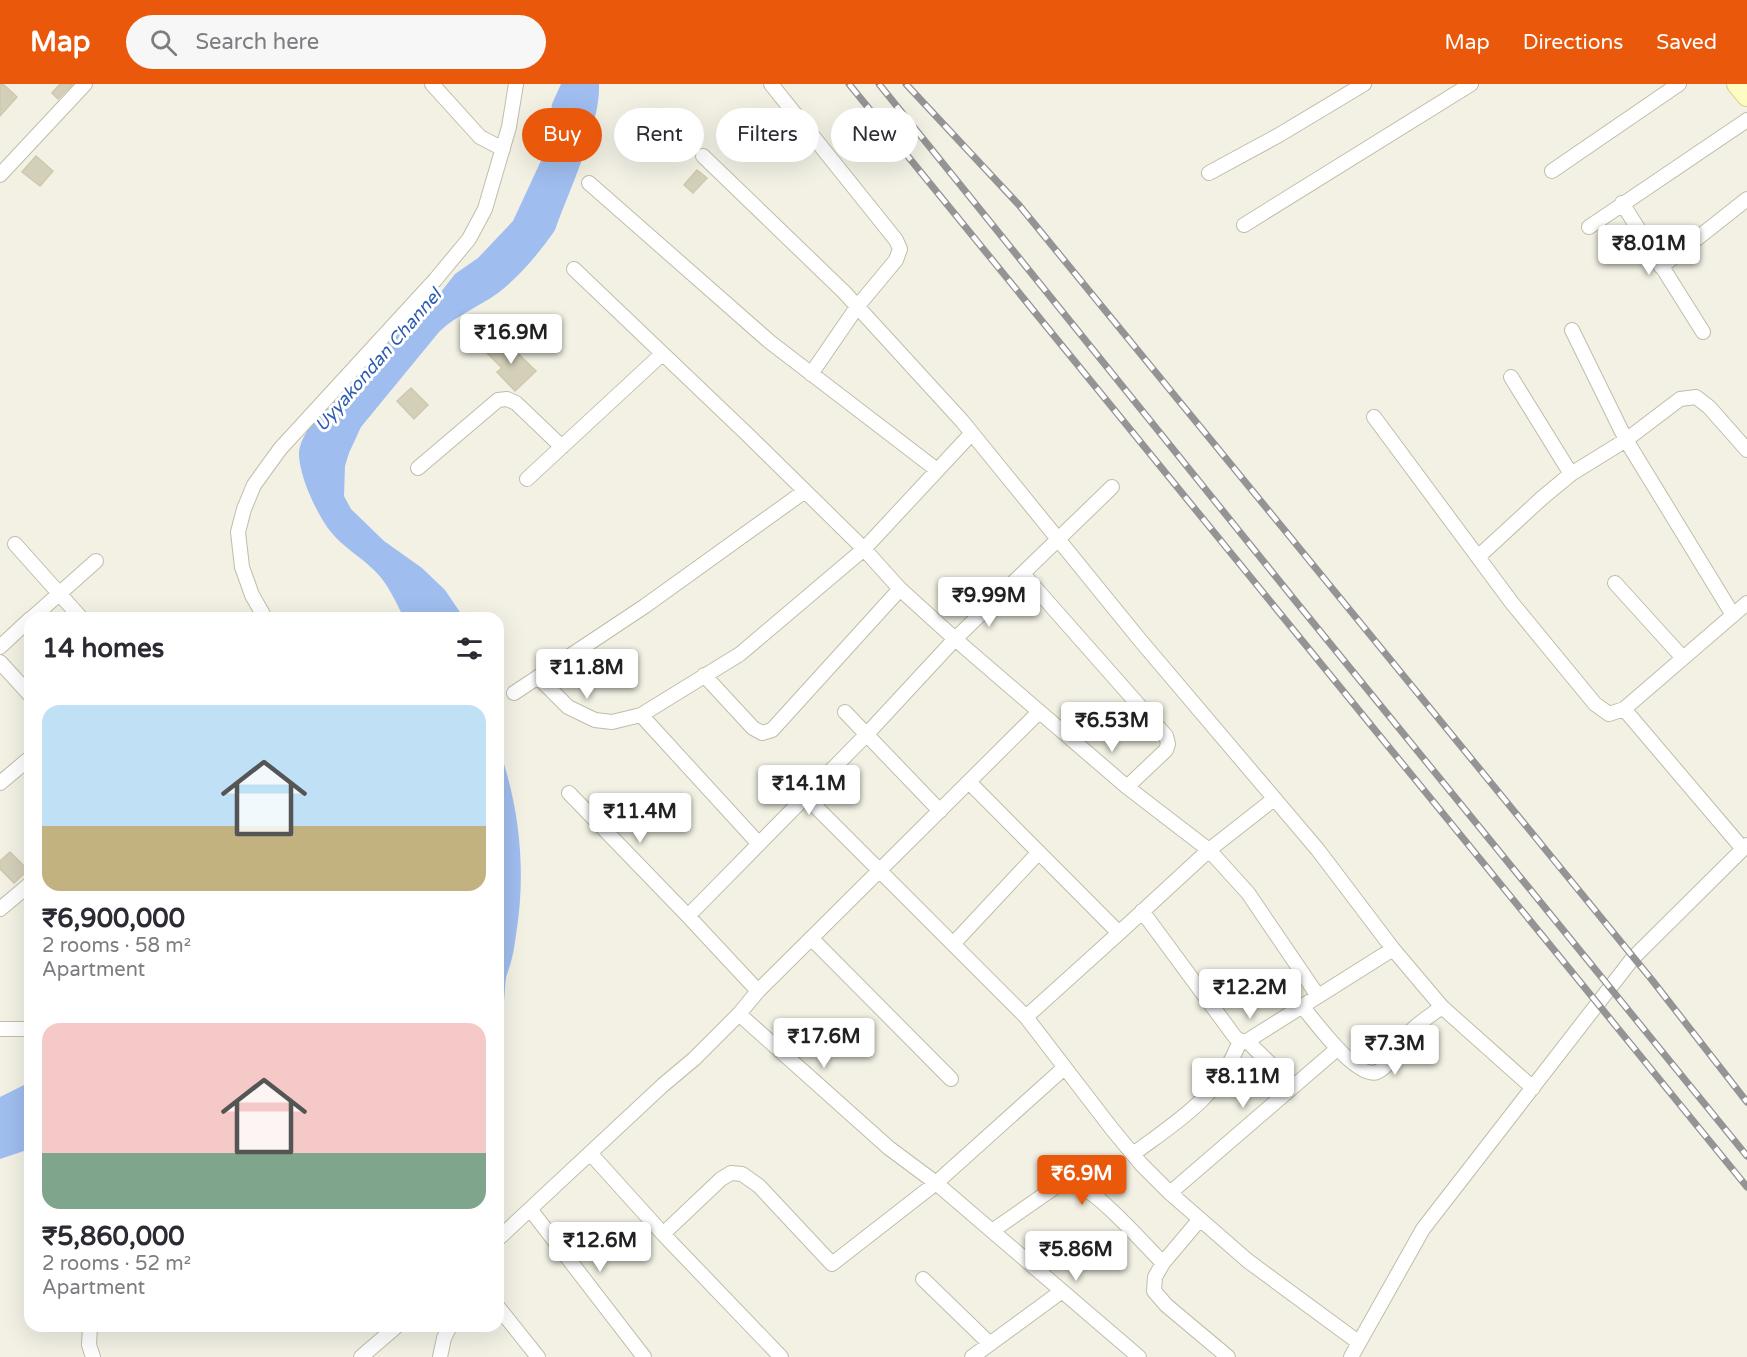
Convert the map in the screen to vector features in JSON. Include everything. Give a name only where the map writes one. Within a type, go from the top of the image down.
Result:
[{"type":"street","points":[[0,175],[85,84]]},
{"type":"street","points":[[432,84],[480,137],[503,149]]},
{"type":"street","points":[[262,612],[252,595],[242,567],[238,532],[244,508],[254,485],[280,449],[435,280],[469,239],[485,208],[503,149],[516,84]]},
{"type":"street","points":[[771,84],[896,240],[900,249],[896,260],[857,307],[812,374]]},
{"type":"street","points":[[1209,173],[1280,135],[1364,84]]},
{"type":"street","points":[[1245,225],[1471,84]]},
{"type":"street","points":[[1552,171],[1678,84]]},
{"type":"street","points":[[1737,84],[1747,96]]},
{"type":"street","points":[[1589,226],[1747,120]]},
{"type":"street","points":[[704,157],[857,307],[972,433],[1058,541],[1317,849],[1393,949],[1442,1006],[1533,1088]]},
{"type":"street","points":[[590,183],[770,342],[937,470]]},
{"type":"street","points":[[1661,267],[1747,200]]},
{"type":"street","points":[[1622,203],[1703,332]]},
{"type":"street","points":[[574,269],[805,491],[864,549],[900,589],[1039,712],[1127,786],[1209,850],[1248,893],[1318,996]]},
{"type":"street","points":[[1572,330],[1626,440],[1733,615]]},
{"type":"street","points":[[527,479],[662,354]]},
{"type":"street","points":[[1511,377],[1571,474]]},
{"type":"street","points":[[1478,557],[1571,474],[1626,440],[1680,399],[1696,397],[1747,450]]},
{"type":"street","points":[[418,468],[498,400],[507,399],[516,404],[562,447]]},
{"type":"street","points":[[1374,417],[1512,603],[1595,704],[1609,714],[1624,709],[1747,603]]},
{"type":"street","points":[[538,677],[568,707],[595,720],[612,722],[641,715],[740,654],[864,549],[972,433]]},
{"type":"street","points":[[688,916],[866,735],[955,639],[1112,487]]},
{"type":"street","points":[[514,693],[645,606],[805,491]]},
{"type":"street","points":[[15,544],[75,612]]},
{"type":"street","points":[[38,612],[96,561]]},
{"type":"street","points":[[1023,574],[1166,736],[1168,744],[1166,750],[1127,786]]},
{"type":"street","points":[[1615,583],[1683,658]]},
{"type":"street","points":[[704,675],[753,728],[762,733],[772,730],[900,589]]},
{"type":"street","points":[[0,647],[24,625]]},
{"type":"street","points":[[0,662],[24,688]]},
{"type":"street","points":[[1351,1357],[1423,1229],[1633,958],[1745,847],[1624,709]]},
{"type":"street","points":[[845,712],[940,811]]},
{"type":"street","points":[[504,1233],[663,1084],[694,1059],[739,1014],[758,991],[1039,712]]},
{"type":"street","points":[[641,715],[759,844]]},
{"type":"street","points":[[0,783],[24,763]]},
{"type":"street","points":[[969,783],[1119,933]]},
{"type":"street","points":[[569,793],[758,991]]},
{"type":"street","points":[[806,797],[1026,1017],[1133,1154],[1170,1193],[1248,1261],[1358,1342]]},
{"type":"street","points":[[1026,1017],[1209,850],[1274,800]]},
{"type":"street","points":[[954,943],[1039,852]]},
{"type":"street","points":[[0,909],[24,889]]},
{"type":"street","points":[[1142,911],[1235,1038],[1244,1041],[1293,1086]]},
{"type":"street","points":[[811,938],[951,1079]]},
{"type":"street","points":[[1133,1154],[1193,1110],[1218,1085],[1244,1041],[1393,949]]},
{"type":"street","points":[[1302,1006],[1337,1048],[1362,1070],[1376,1072],[1387,1063],[1410,1032],[1442,1006]]},
{"type":"street","points":[[739,1014],[889,1148],[936,1183],[1139,1357]]},
{"type":"street","points":[[0,1029],[24,1029]]},
{"type":"street","points":[[1170,1193],[1337,1048]]},
{"type":"street","points":[[663,1234],[721,1179],[731,1173],[742,1174],[759,1186],[832,1264],[936,1183],[1064,1068]]},
{"type":"street","points":[[590,1153],[663,1234],[781,1357]]},
{"type":"street","points":[[992,1231],[1061,1184],[1073,1182],[1086,1189],[1163,1263]]},
{"type":"street","points":[[530,1209],[644,1357]]},
{"type":"street","points":[[1200,1219],[1163,1263],[1155,1278],[1154,1292],[1166,1305],[1228,1357]]},
{"type":"street","points":[[923,1279],[990,1344]]},
{"type":"street","points":[[972,1357],[1062,1291]]},
{"type":"street","points":[[504,1314],[538,1357]]},
{"type":"street","points":[[90,1332],[89,1345],[93,1357]]},
{"type":"street","points":[[361,1357],[390,1332]]},
{"type":"street","points":[[440,1357],[447,1332]]},
{"type":"water","points":[[561,84],[599,84],[597,108],[551,108]]},
{"type":"water","name":"Uyyakondan Channel","points":[[540,162],[581,162],[555,230],[543,247],[506,287],[439,332],[361,427],[345,466],[344,496],[351,509],[384,541],[422,568],[445,590],[460,612],[401,612],[380,576],[336,537],[326,525],[309,494],[300,461],[300,448],[314,419],[412,319],[430,306],[455,274],[478,258],[513,221]]},
{"type":"water","points":[[504,765],[516,813],[521,882],[514,946],[506,978],[504,1004]]},
{"type":"water","points":[[24,1085],[24,1151],[0,1159],[0,1097]]},
{"type":"building","points":[[0,84],[3,84],[17,97],[0,116]]},
{"type":"building","points":[[60,84],[73,84],[58,99],[52,93]]},
{"type":"building","points":[[36,156],[53,171],[40,186],[22,172]]},
{"type":"building","points":[[697,170],[707,178],[693,193],[684,185]]},
{"type":"building","points":[[502,338],[536,371],[515,391],[497,372],[502,368],[487,353]]},
{"type":"building","points":[[411,388],[428,405],[414,419],[397,401]]},
{"type":"building","points":[[10,852],[24,866],[24,874],[14,883],[0,869],[0,861]]},
{"type":"railway","points":[[849,84],[1747,1187]]},
{"type":"railway","points":[[879,84],[1747,1156]]},
{"type":"railway","points":[[906,84],[1019,205],[1652,980],[1747,1102]]}]
